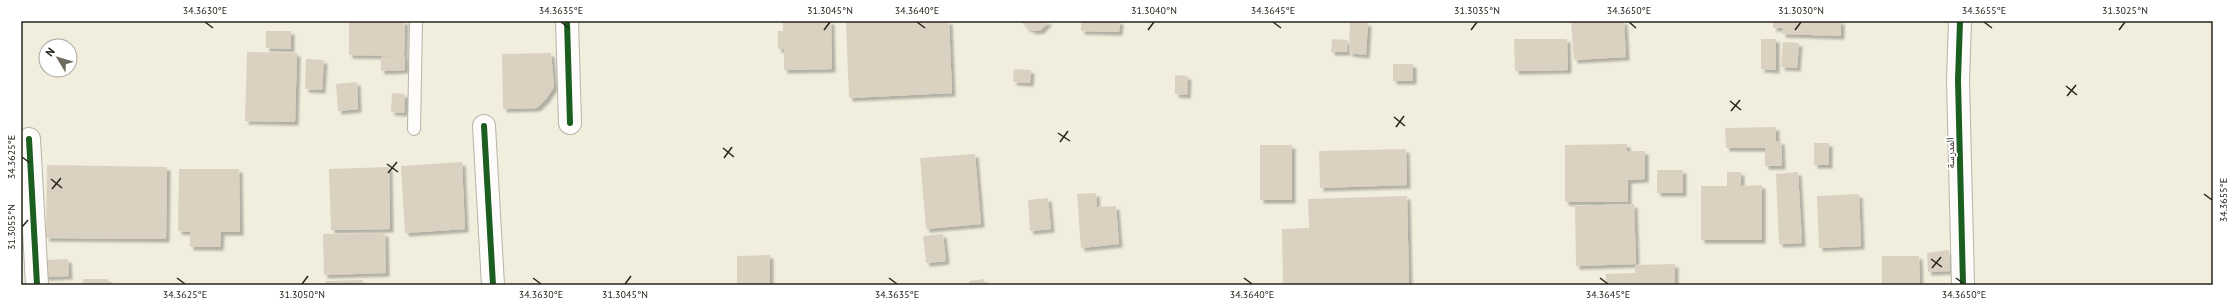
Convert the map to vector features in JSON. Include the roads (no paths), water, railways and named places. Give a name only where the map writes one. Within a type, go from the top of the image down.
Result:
[{"type":"street","points":[[567,21],[570,123]]},
{"type":"street","name":"المدرسة","points":[[1960,21],[1958,80],[1963,285]]},
{"type":"street","points":[[484,126],[493,285]]},
{"type":"street","points":[[30,139],[37,285]]},
{"type":"lane","points":[[414,129],[416,21]]}]
